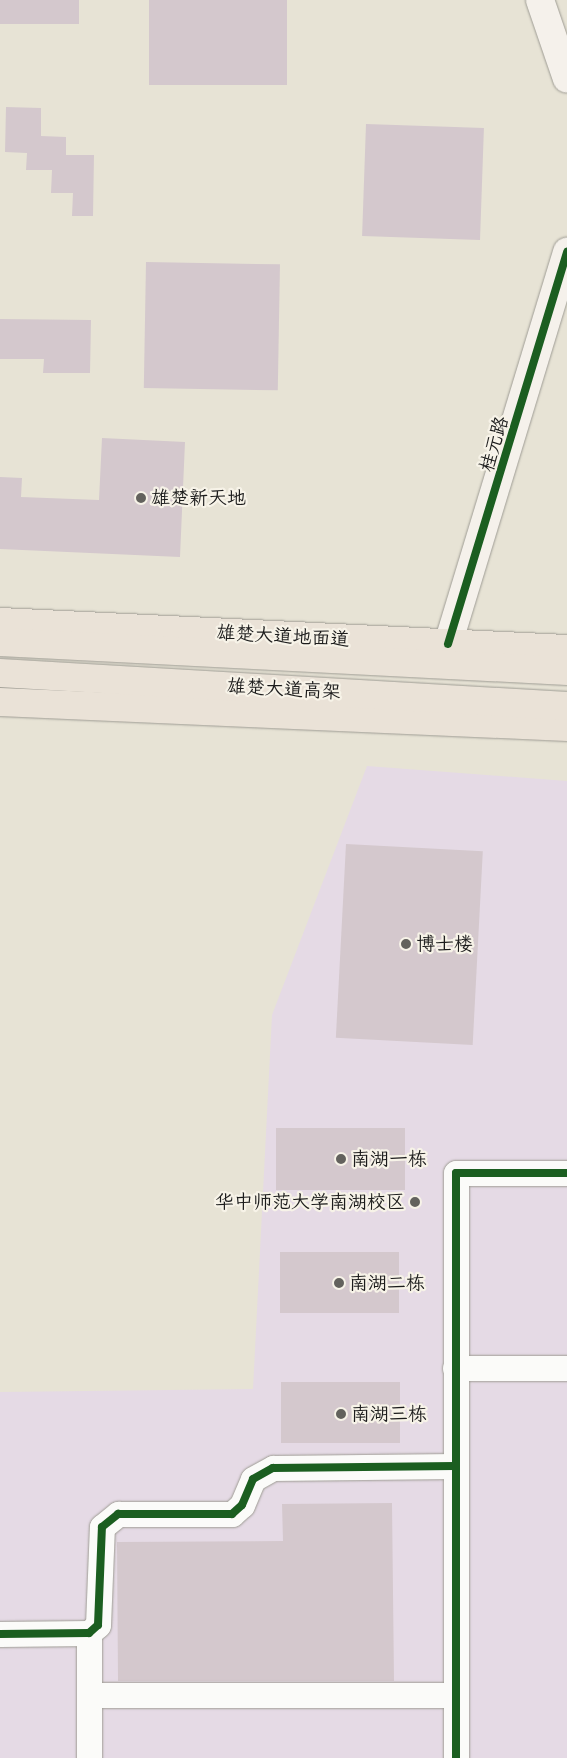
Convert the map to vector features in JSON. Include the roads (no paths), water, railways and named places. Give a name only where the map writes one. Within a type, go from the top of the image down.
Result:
[{"type":"main road","name":"雄楚大道地面道","points":[[0,622],[567,649]]},
{"type":"main road","name":"雄楚大道高架","points":[[0,642],[567,671]]},
{"type":"main road","name":"雄楚大道高架","points":[[0,673],[567,706]]},
{"type":"main road","points":[[0,702],[567,728]]},
{"type":"street","points":[[540,0],[567,79]]},
{"type":"street","name":"桂元路","points":[[448,644],[567,252]]},
{"type":"street","points":[[456,1758],[456,1173],[507,1183],[567,1173]]},
{"type":"street","points":[[456,1368],[567,1368]]},
{"type":"street","points":[[0,1634],[89,1632],[98,1625],[101,1612],[102,1527],[110,1517],[232,1514],[242,1505],[253,1478],[273,1468],[456,1466]]},
{"type":"street","points":[[89,1632],[89,1758]]},
{"type":"street","points":[[89,1695],[456,1695]]},
{"type":"place","name":"雄楚新天地","points":[[141,498]]},
{"type":"place","name":"博士楼","points":[[406,944]]},
{"type":"place","name":"南湖一栋","points":[[341,1159]]},
{"type":"place","name":"华中师范大学南湖校区","points":[[415,1202]]},
{"type":"place","name":"南湖二栋","points":[[339,1283]]},
{"type":"place","name":"南湖三栋","points":[[341,1414]]}]
